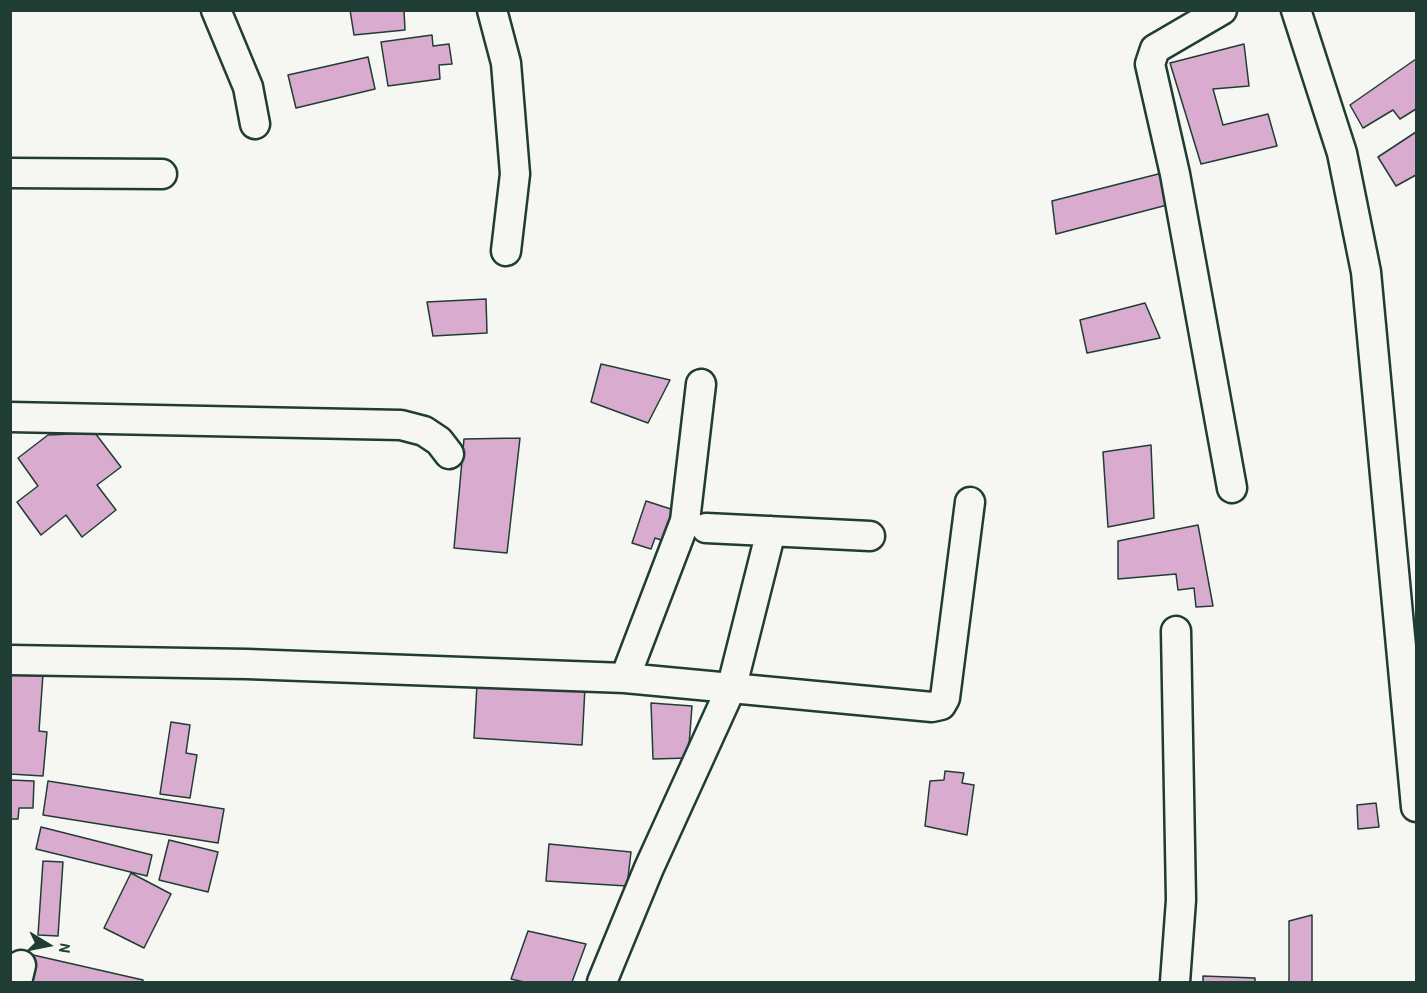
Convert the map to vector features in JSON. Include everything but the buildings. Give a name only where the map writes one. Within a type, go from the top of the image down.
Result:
[{"type":"street","points":[[216,10],[248,87],[255,124]]},
{"type":"street","points":[[492,10],[506,63],[515,174],[506,251]]},
{"type":"street","points":[[1222,10],[1155,49],[1150,64],[1175,174],[1232,488]]},
{"type":"street","points":[[1296,10],[1342,153],[1366,272],[1416,807]]},
{"type":"street","points":[[10,173],[162,174]]},
{"type":"street","points":[[625,678],[685,521],[701,384]]},
{"type":"street","points":[[10,417],[401,425],[424,431],[439,441],[449,454]]},
{"type":"street","points":[[10,660],[247,664],[625,678],[732,686],[932,707],[941,705],[945,698],[970,502]]},
{"type":"street","points":[[706,528],[870,536]]},
{"type":"street","points":[[602,982],[650,868],[732,686],[771,531]]},
{"type":"street","points":[[1175,982],[1181,900],[1176,631]]}]
